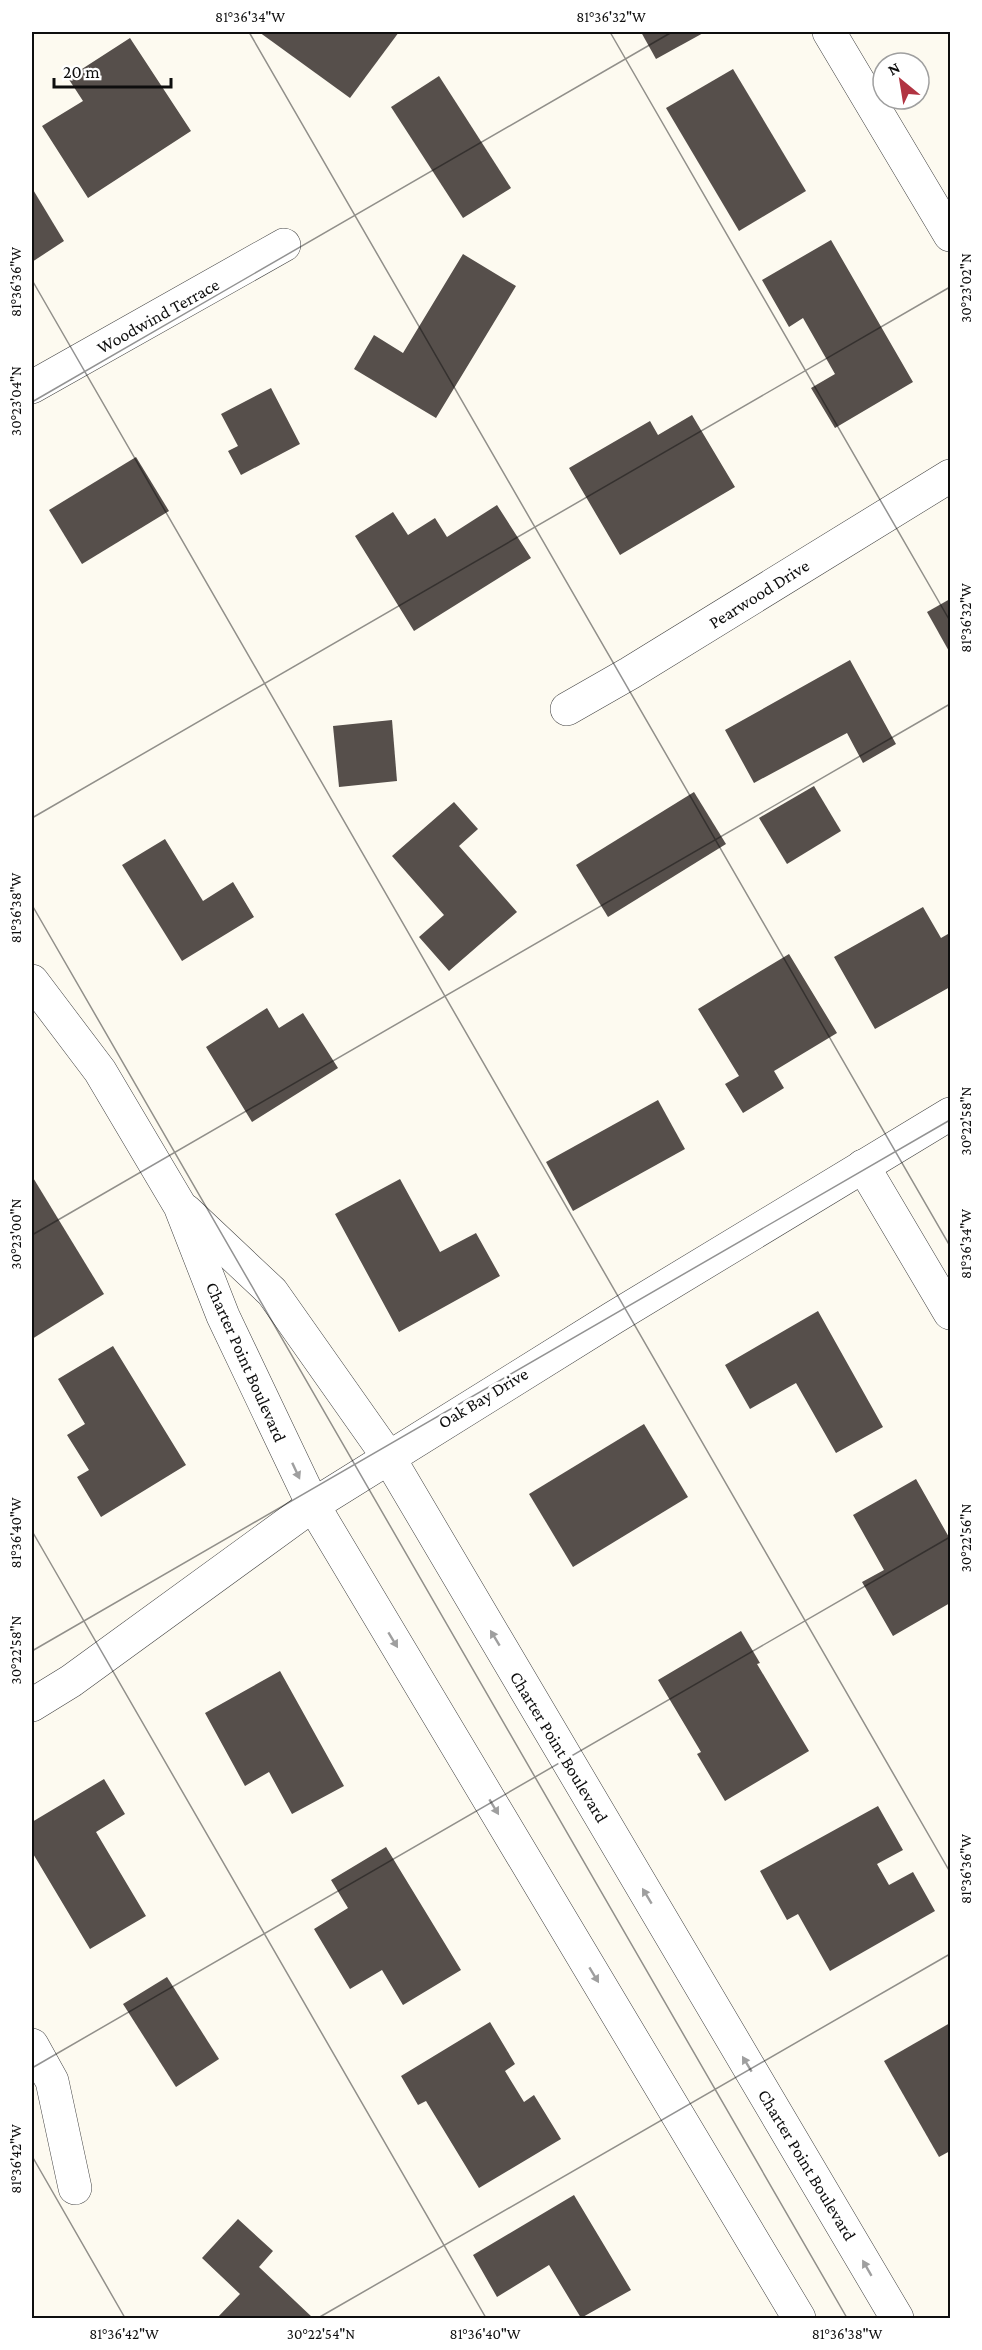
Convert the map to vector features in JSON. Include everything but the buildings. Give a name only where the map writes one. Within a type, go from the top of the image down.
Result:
[{"type":"street","points":[[829,32],[951,235]]},
{"type":"street","name":"Woodwind Terrace","points":[[32,387],[284,245]]},
{"type":"street","name":"Pearwood Drive","points":[[567,709],[630,673],[951,476]]},
{"type":"street","name":"Charter Point Boulevard","points":[[32,981],[100,1071],[180,1206],[223,1316],[312,1505],[799,2319]]},
{"type":"street","name":"Oak Bay Drive","points":[[32,1705],[71,1681],[312,1505],[951,1114]]},
{"type":"street","points":[[863,1166],[951,1313]]},
{"type":"street","name":"Charter Point Boulevard","points":[[180,1206],[272,1292],[389,1458],[897,2319]]},
{"type":"street","points":[[32,2045],[52,2081],[75,2188]]}]
